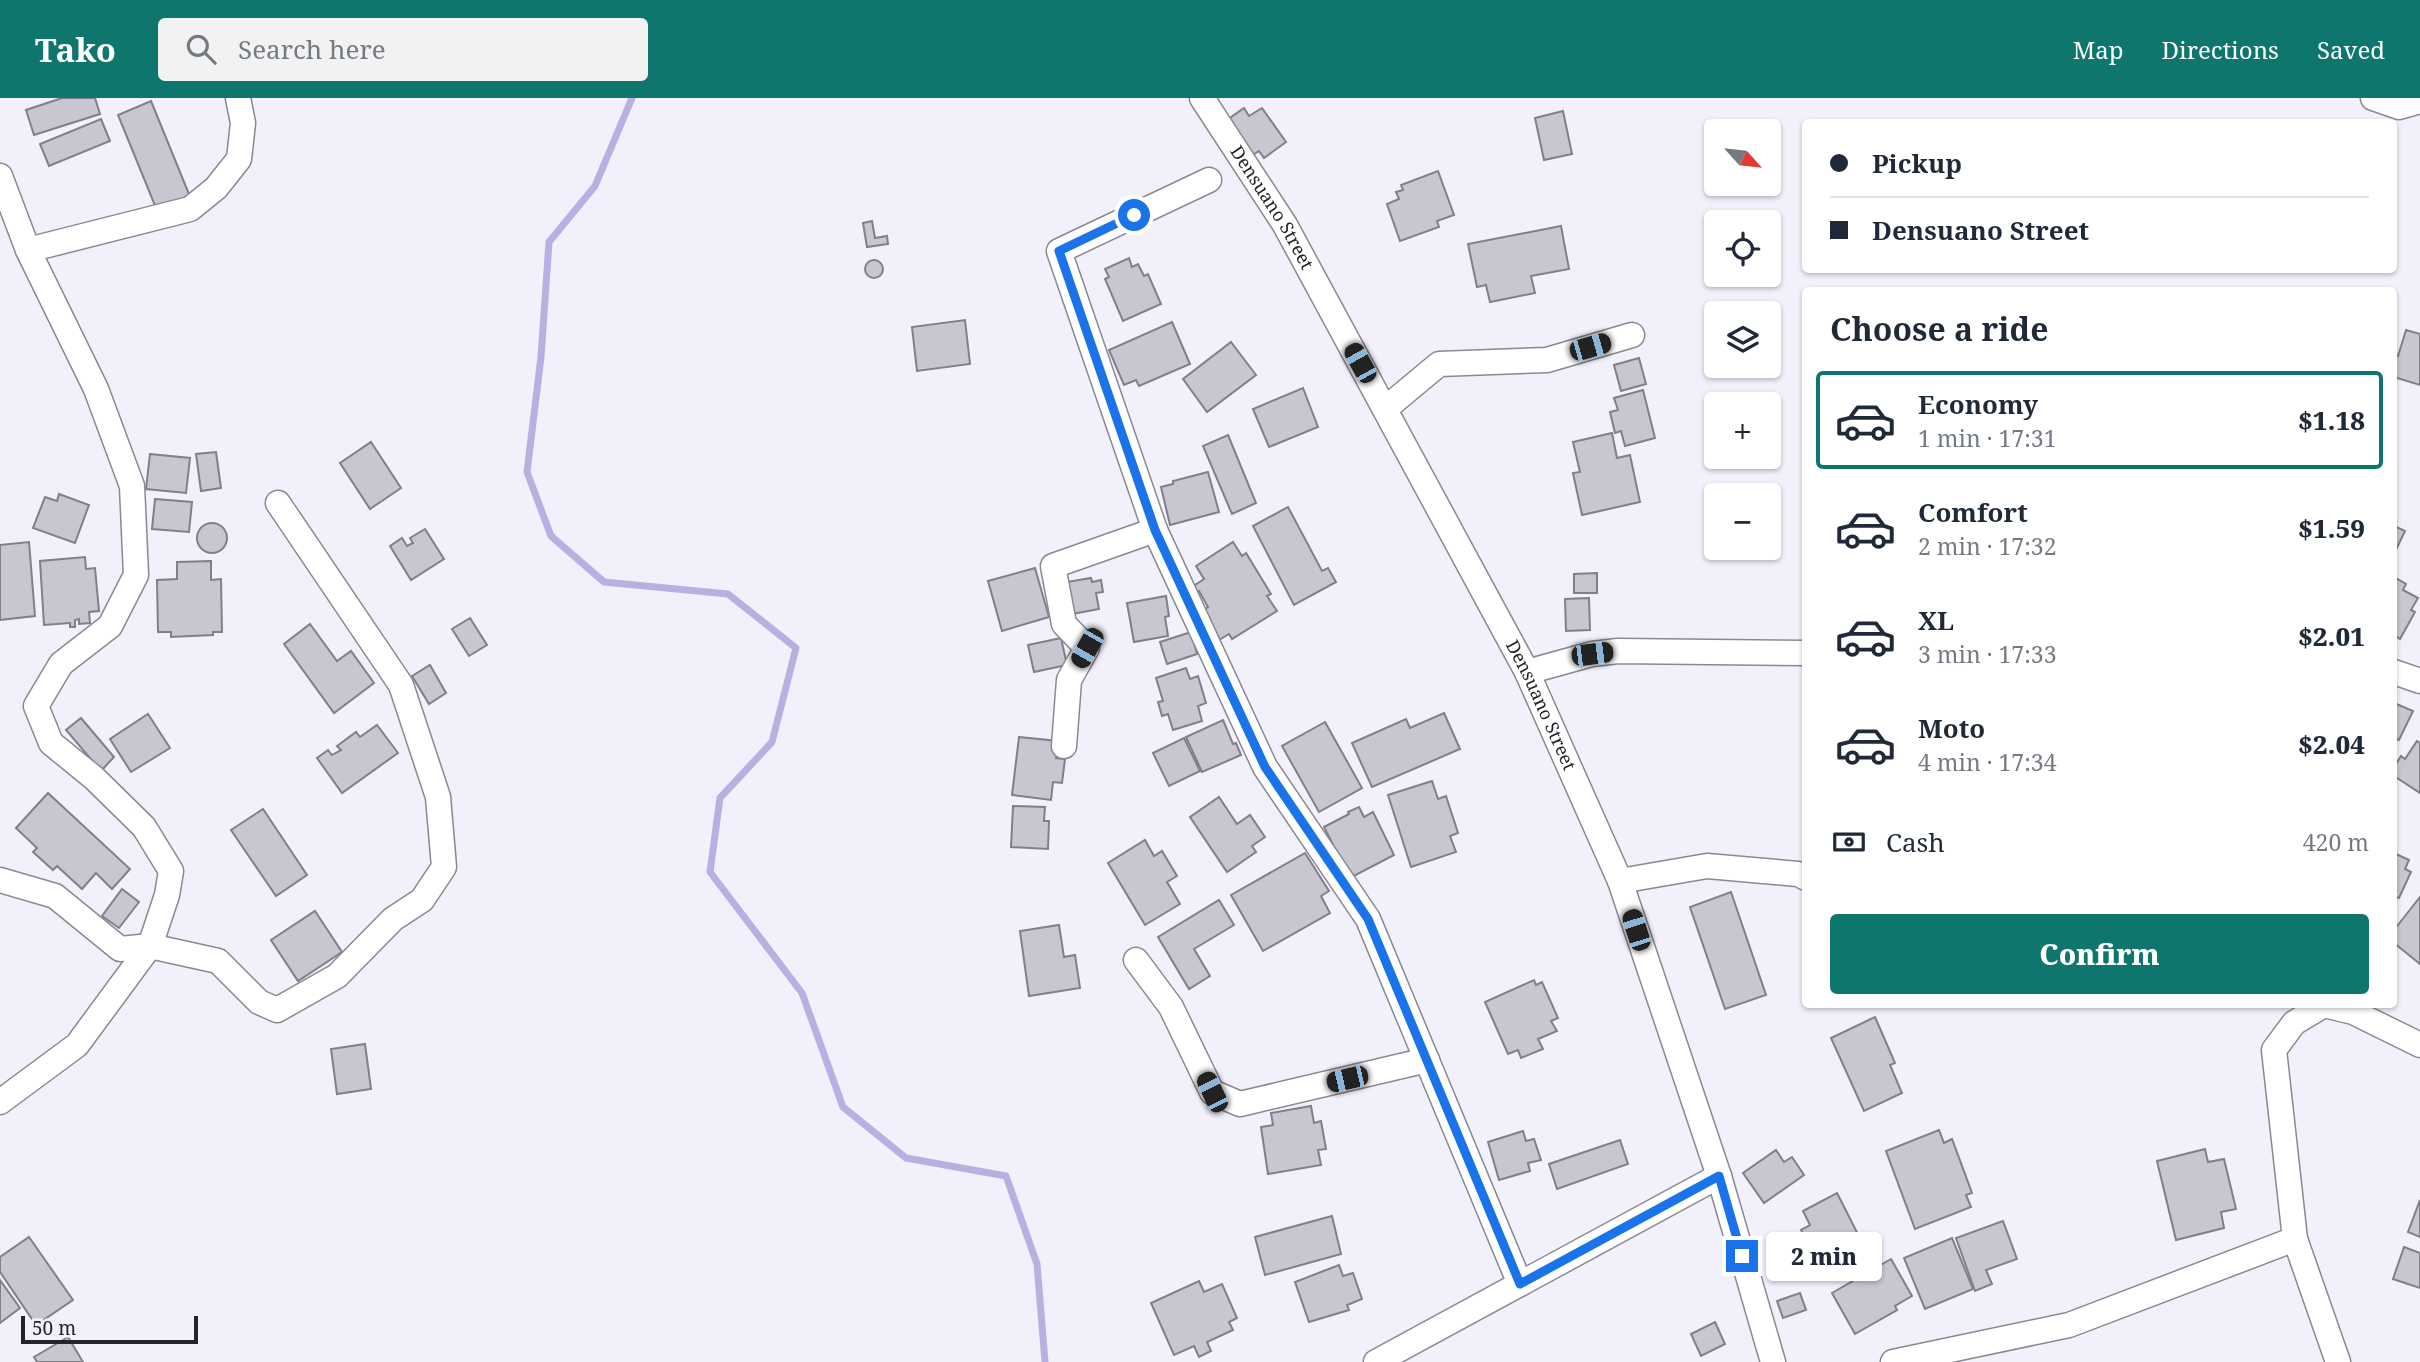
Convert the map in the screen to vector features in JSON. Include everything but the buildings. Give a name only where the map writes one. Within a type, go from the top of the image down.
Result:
[{"type":"street","points":[[28,250],[190,209],[216,188],[239,159],[243,123],[238,98]]},
{"type":"street","name":"Densuano Street","points":[[1202,98],[1285,225],[1527,672],[1620,881],[1719,1176],[1773,1362]]},
{"type":"street","points":[[2373,98],[2399,107],[2420,101]]},
{"type":"street","points":[[0,176],[28,250],[96,389],[132,486],[136,575],[110,626],[61,664],[36,706],[51,743],[94,778],[144,827],[171,871],[167,895],[150,946],[78,1045],[0,1102]]},
{"type":"street","points":[[1209,180],[1059,251],[1155,530],[1265,767],[1368,919],[1520,1284]]},
{"type":"street","points":[[1385,409],[1439,364],[1547,360],[1632,335]]},
{"type":"street","points":[[0,880],[55,896],[120,949],[150,946],[218,961],[259,1002],[277,1010],[337,976],[393,919],[422,900],[444,867],[438,797],[401,685],[278,503]]},
{"type":"street","points":[[1064,746],[1069,680],[1087,648],[1064,624],[1053,566],[1155,530]]},
{"type":"street","points":[[1527,672],[1592,654],[1618,651],[1802,653]]},
{"type":"street","points":[[2397,673],[2420,681]]},
{"type":"street","points":[[1620,881],[1707,866],[1802,876]]},
{"type":"street","points":[[1136,960],[1171,1007],[1212,1092],[1240,1104],[1427,1060]]},
{"type":"street","points":[[2319,1008],[2294,1023],[2274,1050],[2295,1238],[2338,1362]]},
{"type":"street","points":[[2336,1008],[2353,1012],[2420,1045]]},
{"type":"street","points":[[1376,1362],[1719,1176]]},
{"type":"street","points":[[1893,1362],[2069,1325],[2295,1238]]},
{"type":"waterway","points":[[632,98],[595,186],[549,242],[541,357],[527,472],[551,536],[604,582],[728,594],[796,648],[772,742],[720,798],[710,872],[802,993],[843,1107],[906,1158],[1006,1176],[1037,1264],[1045,1362]]},
{"type":"route","points":[[1134,215],[1059,251],[1155,530],[1265,767],[1368,919],[1520,1284],[1719,1176],[1742,1256]]}]
